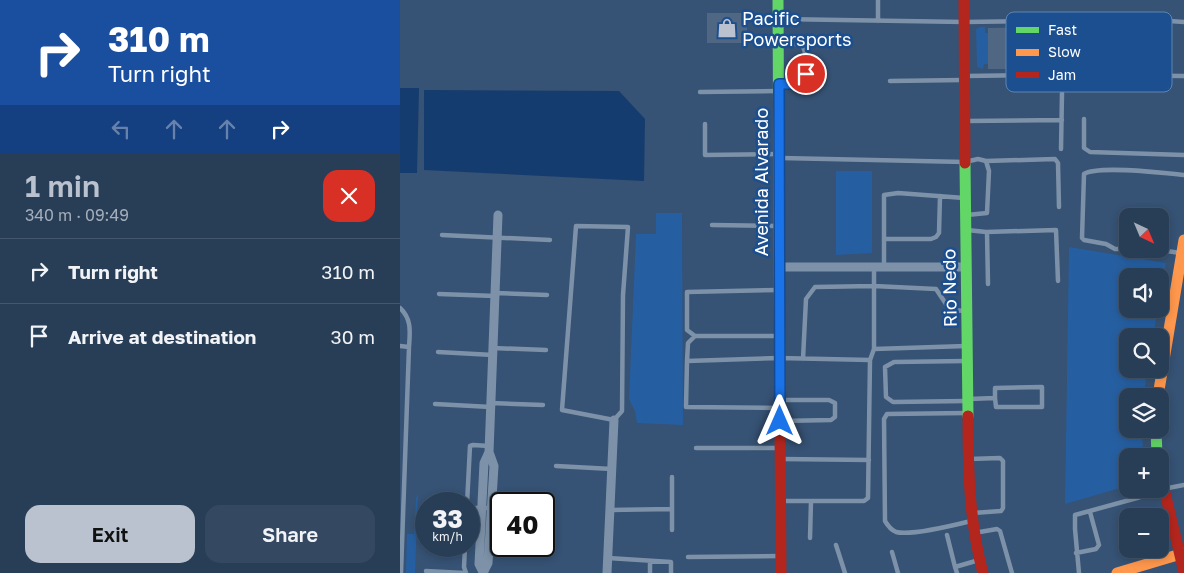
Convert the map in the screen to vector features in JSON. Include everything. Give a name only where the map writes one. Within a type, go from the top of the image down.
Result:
[{"type":"street","name":"Avenida Alvarado","points":[[778,0],[781,573]]},
{"type":"street","name":"Rio Nedo","points":[[964,0],[968,459],[972,522],[983,573]]},
{"type":"street","points":[[483,572],[479,564],[481,508],[484,463],[489,449],[498,215]]},
{"type":"street","points":[[1159,388],[1184,240]]},
{"type":"street","points":[[779,267],[966,267]]},
{"type":"street","points":[[608,573],[614,420]]},
{"type":"street","points":[[489,449],[494,466],[493,492]]},
{"type":"street","points":[[1166,498],[1182,553],[1184,572]]},
{"type":"street","points":[[483,572],[488,563],[490,536]]},
{"type":"street","points":[[1117,573],[1182,553]]},
{"type":"lane","points":[[878,0],[878,21]]},
{"type":"lane","points":[[778,19],[1006,22]]},
{"type":"lane","points":[[700,92],[779,88],[798,84],[806,74],[805,50],[802,45],[779,42]]},
{"type":"lane","points":[[890,80],[1006,76]]},
{"type":"lane","points":[[1061,149],[1062,93]]},
{"type":"lane","points":[[1084,119],[1084,148],[1090,152],[1184,155]]},
{"type":"lane","points":[[965,121],[1062,120]]},
{"type":"lane","points":[[705,124],[705,155],[965,162],[978,159],[986,161],[1055,159],[1058,163],[1059,207]]},
{"type":"lane","points":[[966,215],[987,213],[989,170],[986,161]]},
{"type":"lane","points":[[1119,249],[1082,238],[1084,174],[1088,171],[1118,170],[1184,175]]},
{"type":"lane","points":[[884,268],[884,195],[898,193],[966,198]]},
{"type":"lane","points":[[884,239],[931,239],[936,237],[939,232],[940,196]]},
{"type":"lane","points":[[712,225],[779,226]]},
{"type":"lane","points":[[576,226],[628,227],[623,295],[622,411],[614,420],[562,410],[576,226]]},
{"type":"lane","points":[[966,230],[987,232],[1056,230],[1058,281]]},
{"type":"lane","points":[[987,232],[988,284]]},
{"type":"lane","points":[[442,235],[550,240]]},
{"type":"lane","points":[[1169,252],[1182,254]]},
{"type":"lane","points":[[780,501],[864,501],[869,496],[870,360],[874,349],[874,268]]},
{"type":"lane","points":[[803,358],[806,299],[814,287],[874,286],[936,290],[950,310],[967,311]]},
{"type":"lane","points":[[779,290],[687,292],[687,330],[695,336],[779,336]]},
{"type":"lane","points":[[439,294],[547,295]]},
{"type":"lane","points":[[400,308],[410,324],[401,573]]},
{"type":"lane","points":[[695,336],[688,343],[686,407],[780,404],[829,400],[835,403],[836,414],[831,420],[780,421]]},
{"type":"lane","points":[[400,346],[409,346]]},
{"type":"lane","points":[[874,349],[968,346]]},
{"type":"lane","points":[[438,352],[546,350]]},
{"type":"lane","points":[[686,361],[780,358],[870,360]]},
{"type":"lane","points":[[968,361],[894,362],[885,367],[886,397],[893,402],[968,404]]},
{"type":"lane","points":[[1042,387],[1042,407],[996,407],[995,398],[995,388],[1042,387]]},
{"type":"lane","points":[[968,459],[1000,458],[1003,461],[1003,508],[1001,511],[972,522],[937,529],[901,533],[889,528],[885,521],[884,419],[887,414],[968,404],[995,398]]},
{"type":"lane","points":[[435,404],[543,405]]},
{"type":"lane","points":[[468,492],[470,446],[489,449]]},
{"type":"lane","points":[[696,448],[869,460]]},
{"type":"lane","points":[[556,466],[612,469]]},
{"type":"lane","points":[[672,477],[672,530]]},
{"type":"lane","points":[[1169,488],[1184,485]]},
{"type":"lane","points":[[1079,573],[1076,553],[1075,515],[1137,498]]},
{"type":"lane","points":[[810,538],[811,501]]},
{"type":"lane","points":[[481,508],[490,508]]},
{"type":"lane","points":[[610,510],[672,509]]},
{"type":"lane","points":[[1076,553],[1096,549],[1099,545],[1090,512]]},
{"type":"lane","points":[[972,522],[1000,531],[1012,573]]},
{"type":"lane","points":[[947,535],[957,573]]},
{"type":"lane","points":[[836,545],[845,573]]},
{"type":"lane","points":[[892,552],[898,573]]},
{"type":"lane","points":[[688,557],[781,556]]},
{"type":"lane","points":[[426,571],[465,573],[464,557]]},
{"type":"lane","points":[[608,558],[671,562],[671,573]]},
{"type":"lane","points":[[955,567],[979,560]]},
{"type":"lane","points":[[650,561],[650,573]]},
{"type":"shaded area","points":[[985,27],[985,33],[988,33],[988,64],[984,64],[983,69],[977,67],[976,29]]},
{"type":"shaded area","points":[[400,88],[419,88],[417,173],[400,173]]},
{"type":"shaded area","points":[[424,90],[619,91],[645,119],[644,181],[424,170]]},
{"type":"shaded area","points":[[836,171],[872,171],[872,253],[836,255]]},
{"type":"shaded area","points":[[656,213],[682,213],[683,425],[637,423],[635,411],[629,399],[636,234],[656,234]]},
{"type":"shaded area","points":[[1069,247],[1119,255],[1119,258],[1136,258],[1166,263],[1165,268],[1119,268],[1119,318],[1156,318],[1154,328],[1119,328],[1119,378],[1146,378],[1145,388],[1119,388],[1119,438],[1142,438],[1143,448],[1119,448],[1119,488],[1065,504]]},
{"type":"shaded area","points":[[415,516],[415,573],[406,573],[407,534],[414,534]]},
{"type":"building","name":"Pacific Powersports","points":[[707,13],[747,13],[747,43],[707,43]]},
{"type":"building","points":[[988,28],[1006,28],[1006,69],[988,69]]},
{"type":"traffic: fast","points":[[778,0],[780,429]]},
{"type":"traffic: fast","points":[[965,163],[968,416]]},
{"type":"traffic: fast","points":[[1156,438],[1157,448]]},
{"type":"traffic: slow","points":[[1159,388],[1184,240]]},
{"type":"traffic: slow","points":[[1117,573],[1184,553]]},
{"type":"traffic: jam","points":[[964,0],[965,163]]},
{"type":"traffic: jam","points":[[968,416],[972,514],[983,573]]},
{"type":"traffic: jam","points":[[780,429],[781,573]]},
{"type":"traffic: jam","points":[[1166,498],[1184,572]]},
{"type":"place","name":"Pacific Powersports","points":[[727,28]]},
{"type":"route","points":[[780,421],[779,84],[798,84],[806,74]]}]
